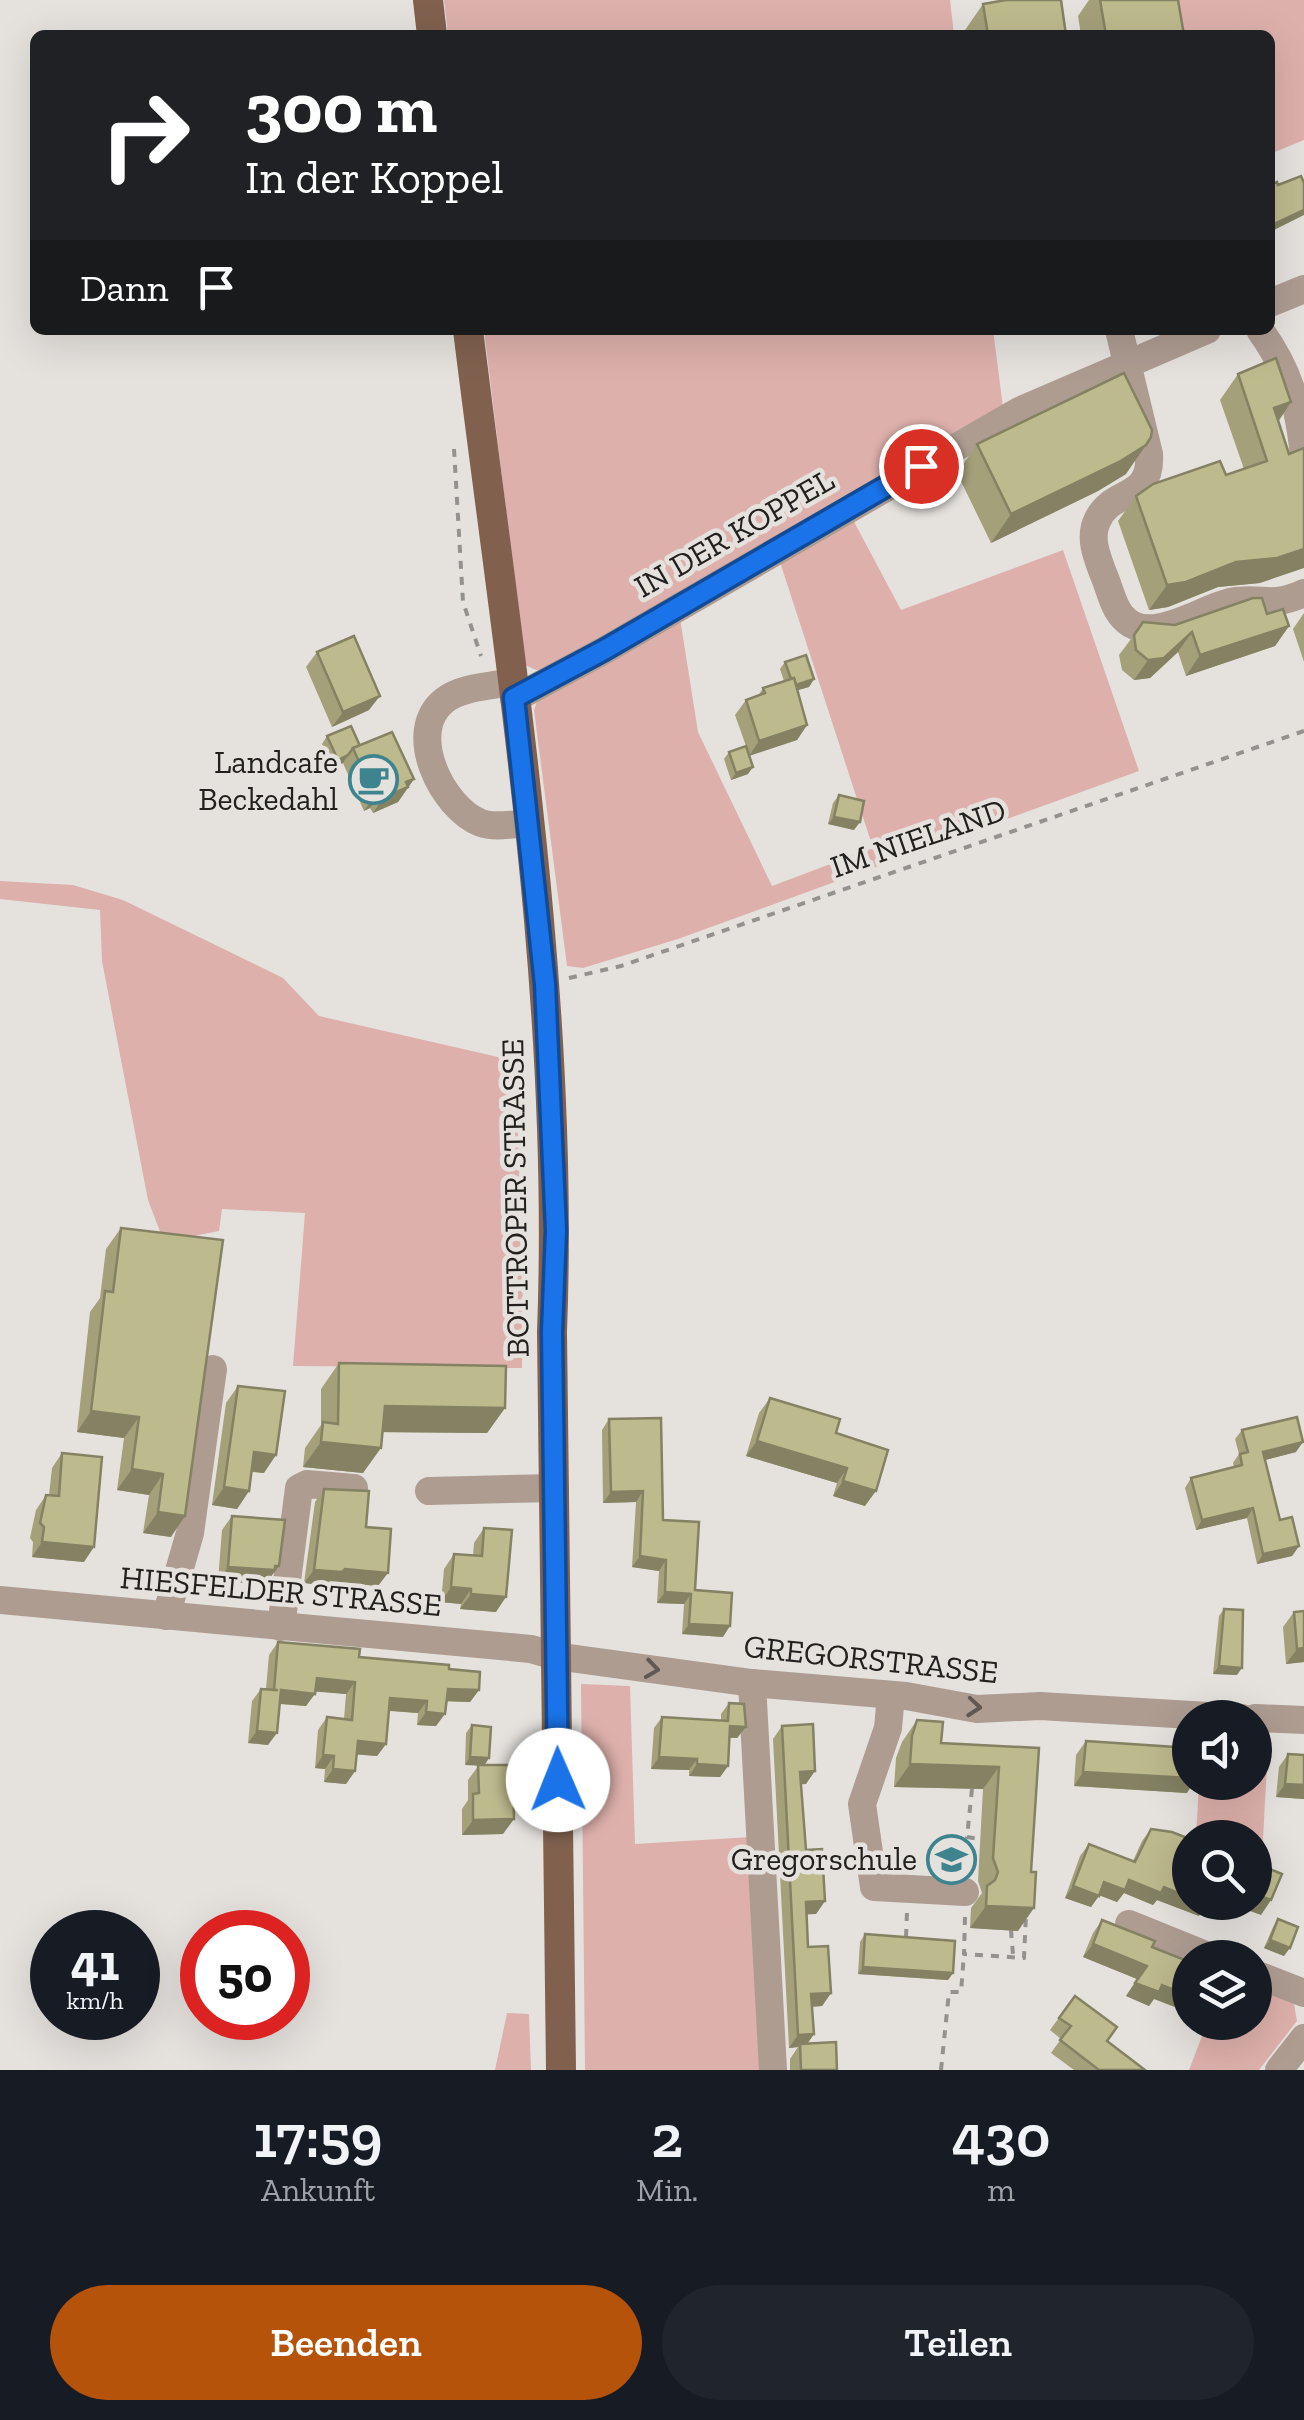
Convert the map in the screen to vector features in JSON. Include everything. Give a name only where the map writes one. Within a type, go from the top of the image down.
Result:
[{"type":"main road","points":[[428,0],[431,30]]},
{"type":"main road","name":"BOTTROPER STRASSE","points":[[469,335],[505,689],[528,823],[545,984],[556,1230],[552,1332],[561,2070]]},
{"type":"street","points":[[1275,301],[1304,289]]},
{"type":"street","points":[[1120,335],[1149,454],[1150,473],[1142,486],[1098,517],[1094,531],[1094,551],[1118,612],[1135,626],[1154,628],[1238,600],[1283,602],[1304,593]]},
{"type":"street","name":"IN DER KOPPEL","points":[[528,823],[488,825],[477,822],[456,806],[438,778],[430,756],[428,732],[432,712],[446,698],[460,692],[505,689],[604,650],[1018,411],[1195,335]]},
{"type":"street","points":[[1264,335],[1282,361],[1300,413],[1304,456]]},
{"type":"street","points":[[166,1616],[190,1533],[213,1369]]},
{"type":"street","points":[[282,1627],[300,1488],[308,1484],[354,1488]]},
{"type":"street","points":[[430,1491],[555,1488]]},
{"type":"street","name":"HIESFELDER STRASSE","points":[[0,1600],[531,1649],[555,1656]]},
{"type":"street","name":"GREGORSTRASSE","points":[[555,1656],[976,1709],[1040,1706],[1172,1714]]},
{"type":"street","points":[[752,1683],[773,2070]]},
{"type":"street","points":[[891,1696],[888,1728],[862,1804],[874,1887],[965,1892]]},
{"type":"street","points":[[1272,1719],[1304,1720]]},
{"type":"street","points":[[1129,1924],[1172,1941]]},
{"type":"street","points":[[1272,1981],[1304,1994]]},
{"type":"street","points":[[1279,2070],[1304,2038]]},
{"type":"path","points":[[454,439],[463,602],[505,689]]},
{"type":"path","name":"IM NIELAND","points":[[545,984],[621,966],[1304,731]]},
{"type":"path","points":[[972,1788],[967,1837],[980,1839]]},
{"type":"path","points":[[1020,1910],[1026,1910],[1022,1958]]},
{"type":"path","points":[[1012,1930],[1012,1957]]},
{"type":"path","points":[[942,2070],[948,1992],[961,1992],[964,1954]]},
{"type":"shaded area","points":[[444,0],[950,0],[953,30],[447,30]]},
{"type":"shaded area","points":[[1174,0],[1304,0],[1304,140],[1275,152],[1275,30],[1167,30]]},
{"type":"shaded area","points":[[485,335],[994,335],[1003,407],[546,669],[525,665]]},
{"type":"shaded area","points":[[851,516],[901,610],[1063,550],[1139,771],[678,939],[583,968],[567,966],[534,710],[537,701],[680,618],[698,732],[772,886],[873,848],[779,559]]},
{"type":"shaded area","points":[[0,881],[73,885],[123,900],[283,978],[319,1016],[515,1061],[523,1273],[522,1368],[293,1366],[305,1213],[222,1209],[219,1231],[164,1242],[148,1200],[102,961],[100,910],[0,899]]},
{"type":"shaded area","points":[[581,1684],[630,1686],[635,1844],[751,1837],[765,2070],[585,2070]]},
{"type":"shaded area","points":[[1198,1800],[1265,1800],[1264,1820],[1197,1820]]},
{"type":"shaded area","points":[[1272,1993],[1294,2004],[1297,2021],[1259,2070],[1189,2070],[1200,2040],[1272,2040]]},
{"type":"shaded area","points":[[507,2013],[529,2014],[531,2070],[495,2070]]},
{"type":"building","points":[[1061,0],[1065,30],[987,30],[983,4]]},
{"type":"building","points":[[1100,0],[1178,0],[1183,30],[1105,30]]},
{"type":"building","points":[[1301,176],[1304,210],[1275,224],[1275,183]]},
{"type":"building","points":[[1276,358],[1291,402],[1274,408],[1289,454],[1304,448],[1304,549],[1277,558],[1236,562],[1186,582],[1167,585],[1136,496],[1153,484],[1220,461],[1226,475],[1267,461],[1238,374]]},
{"type":"building","points":[[1124,373],[1152,430],[1146,445],[1011,514],[977,444]]},
{"type":"building","points":[[1262,598],[1267,614],[1283,609],[1289,626],[1200,655],[1192,632],[1164,658],[1148,660],[1136,650],[1134,635],[1143,622],[1175,625]]},
{"type":"building","points":[[354,636],[380,696],[343,712],[317,652]]},
{"type":"building","points":[[806,655],[814,679],[796,685],[785,662]]},
{"type":"building","points":[[794,678],[807,725],[759,741],[746,700],[765,693],[763,688]]},
{"type":"building","points":[[351,726],[360,746],[338,760],[327,736]]},
{"type":"building","points":[[392,732],[414,779],[406,782],[408,787],[383,798],[381,793],[374,796],[353,748]]},
{"type":"building","points":[[746,746],[753,767],[736,773],[729,752]]},
{"type":"building","points":[[839,795],[864,801],[860,822],[834,817]]},
{"type":"building","points":[[121,1228],[223,1240],[185,1516],[158,1512],[163,1474],[132,1469],[139,1417],[91,1411],[105,1291],[113,1292]]},
{"type":"building","points":[[339,1363],[506,1366],[505,1408],[385,1406],[381,1448],[321,1442],[323,1422],[338,1424]]},
{"type":"building","points":[[238,1386],[285,1391],[276,1455],[254,1452],[249,1491],[224,1487]]},
{"type":"building","points":[[770,1398],[840,1419],[836,1433],[888,1450],[876,1491],[843,1481],[847,1468],[757,1441]]},
{"type":"building","points":[[1297,1417],[1303,1442],[1263,1452],[1280,1520],[1292,1517],[1299,1546],[1263,1554],[1253,1508],[1202,1520],[1191,1478],[1242,1465],[1240,1454],[1248,1452],[1242,1430]]},
{"type":"building","points":[[661,1418],[663,1520],[699,1522],[695,1590],[732,1593],[730,1626],[689,1624],[691,1594],[665,1592],[666,1560],[640,1556],[643,1491],[611,1492],[609,1419]]},
{"type":"building","points":[[62,1453],[102,1457],[94,1547],[42,1542],[44,1527],[40,1523],[46,1495],[59,1496]]},
{"type":"building","points":[[324,1489],[369,1491],[366,1527],[391,1529],[388,1573],[314,1570]]},
{"type":"building","points":[[232,1516],[285,1520],[279,1566],[275,1570],[228,1567]]},
{"type":"building","points":[[484,1528],[512,1530],[506,1597],[471,1594],[471,1589],[451,1587],[454,1554],[482,1556]]},
{"type":"building","points":[[1224,1609],[1243,1610],[1242,1668],[1219,1666]]},
{"type":"building","points":[[1304,1611],[1304,1648],[1297,1649],[1294,1612]]},
{"type":"building","points":[[278,1642],[360,1649],[359,1657],[449,1665],[449,1669],[480,1672],[479,1690],[448,1689],[445,1714],[426,1712],[427,1701],[390,1698],[386,1744],[358,1741],[355,1771],[333,1769],[334,1756],[323,1755],[327,1717],[352,1720],[355,1682],[317,1678],[315,1694],[281,1690],[277,1733],[257,1731],[261,1689],[274,1690]]},
{"type":"building","points":[[729,1703],[744,1704],[746,1727],[730,1726],[728,1766],[659,1757],[662,1717],[728,1721]]},
{"type":"building","points":[[917,1720],[943,1722],[941,1743],[1039,1748],[1031,1872],[1036,1872],[1034,1908],[986,1906],[987,1886],[998,1872],[993,1858],[999,1767],[910,1764]]},
{"type":"building","points":[[813,1724],[815,1771],[800,1772],[806,1850],[822,1849],[825,1901],[806,1902],[808,1947],[828,1946],[831,1993],[811,1994],[814,2034],[798,2035],[782,1726]]},
{"type":"building","points":[[472,1725],[491,1727],[489,1758],[470,1757]]},
{"type":"building","points":[[1086,1741],[1172,1747],[1172,1777],[1083,1772]]},
{"type":"building","points":[[1288,1754],[1304,1755],[1304,1785],[1285,1784]]},
{"type":"building","points":[[478,1765],[513,1765],[514,1819],[473,1820],[473,1794],[479,1793]]},
{"type":"building","points":[[1151,1829],[1172,1832],[1172,1890],[1164,1887],[1161,1893],[1129,1880],[1125,1890],[1104,1882],[1099,1896],[1073,1886],[1089,1844],[1135,1862]]},
{"type":"building","points":[[1272,1870],[1282,1874],[1272,1898]]},
{"type":"building","points":[[1278,1919],[1298,1927],[1290,1948],[1270,1940]]},
{"type":"building","points":[[1102,1920],[1155,1941],[1152,1947],[1172,1955],[1172,1989],[1162,1985],[1159,1992],[1135,1983],[1147,1966],[1093,1944]]},
{"type":"building","points":[[865,1934],[955,1941],[953,1973],[863,1967]]},
{"type":"building","points":[[1075,1996],[1117,2027],[1107,2041],[1145,2070],[1099,2070],[1060,2040],[1071,2026],[1059,2018]]},
{"type":"building","points":[[836,2042],[837,2070],[801,2070],[800,2044]]},
{"type":"place","name":"Landcafe Beckedahl","points":[[373,780]]},
{"type":"place","name":"Gregorschule","points":[[952,1859]]},
{"type":"route","points":[[558,1780],[552,1332],[556,1230],[545,984],[514,698],[921,466]]}]
